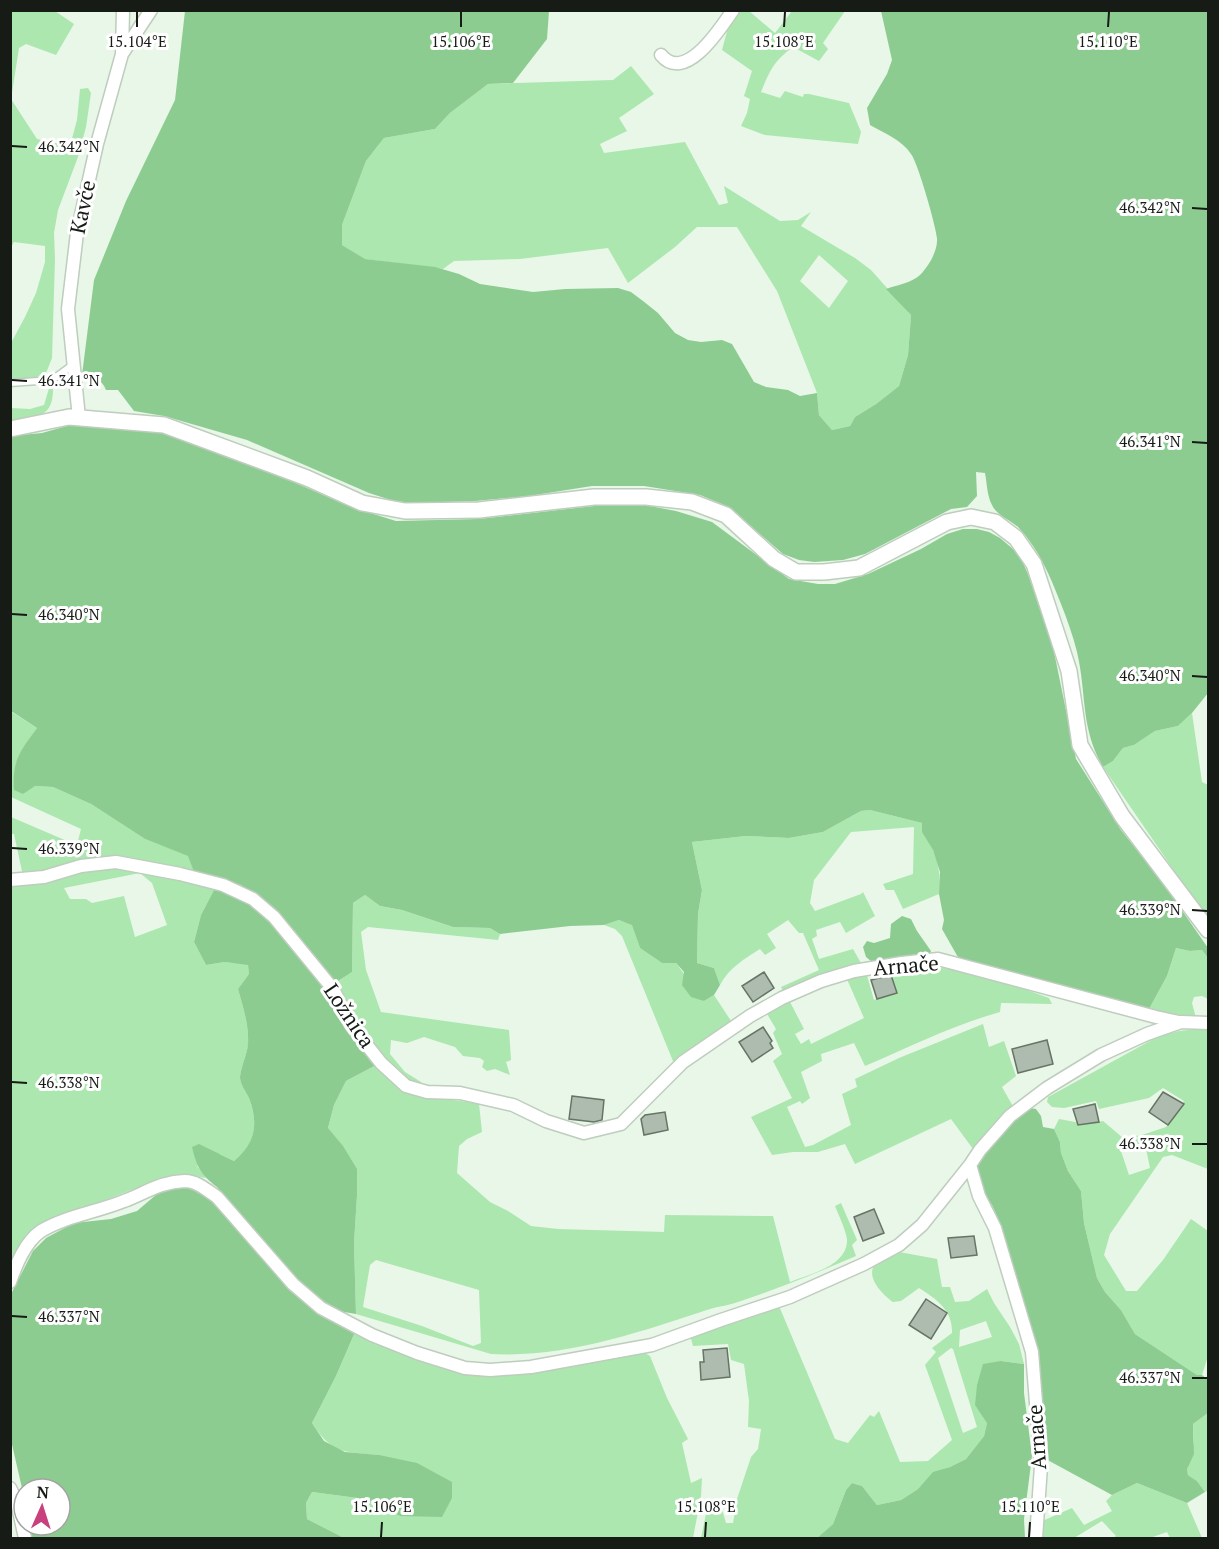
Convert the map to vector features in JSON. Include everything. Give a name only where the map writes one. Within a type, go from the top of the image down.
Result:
[{"type":"street","name":"Kavče","points":[[79,418],[68,309],[76,233],[97,144],[122,54],[123,10]]},
{"type":"street","name":"Kavče","points":[[122,54],[151,10]]},
{"type":"street","points":[[661,55],[666,61],[675,64],[687,62],[709,41],[733,10]]},
{"type":"street","points":[[10,429],[69,417],[164,425],[308,478],[362,503],[405,512],[479,510],[594,497],[646,497],[692,502],[726,515],[774,559],[796,572],[860,568],[947,522],[971,517],[995,522],[1016,538],[1034,564],[1069,671],[1080,745],[1122,816],[1209,930]]},
{"type":"street","name":"Ložnica","points":[[10,880],[44,877],[81,866],[116,862],[147,866],[212,882],[253,899],[274,917],[333,988],[351,1025],[381,1063],[406,1086],[427,1092],[460,1093],[513,1105],[546,1121],[584,1133],[621,1124],[683,1062]]},
{"type":"street","name":"Arnače","points":[[683,1062],[750,1016],[821,981],[864,969],[938,959],[1156,1017],[1181,1022],[1209,1023]]},
{"type":"street","name":"Arnače","points":[[10,1282],[29,1243],[40,1232],[62,1222],[125,1201],[153,1187],[187,1181],[203,1187],[217,1197],[293,1284],[321,1308],[372,1335],[417,1353],[465,1368],[490,1370],[531,1368],[652,1345],[790,1297],[899,1245],[922,1224],[1010,1116],[1047,1088],[1101,1055],[1147,1034],[1181,1022]]},
{"type":"street","name":"Arnače","points":[[970,1165],[980,1196],[995,1228],[1032,1352],[1041,1466],[1036,1539]]},
{"type":"street","points":[[10,1488],[17,1502],[25,1539]]},
{"type":"lane","points":[[10,383],[52,380],[74,364]]},
{"type":"green space","points":[[11,11],[55,11],[74,24],[56,55],[26,44],[19,48],[11,99]]},
{"type":"green space","points":[[185,11],[549,11],[547,39],[513,83],[488,84],[450,113],[435,129],[384,138],[366,161],[342,225],[342,245],[365,259],[435,267],[459,274],[480,284],[533,292],[618,288],[631,292],[658,313],[675,333],[688,340],[701,342],[722,340],[732,344],[754,382],[766,387],[788,390],[800,396],[817,393],[819,415],[832,430],[850,426],[855,417],[899,386],[908,355],[911,315],[886,289],[908,282],[920,275],[932,258],[937,243],[926,195],[911,154],[898,141],[870,125],[867,108],[887,74],[892,60],[881,11],[1208,11],[1208,693],[1178,726],[1155,731],[1134,745],[1123,748],[1113,761],[1103,767],[1087,724],[1077,652],[1057,594],[1033,546],[1016,525],[994,509],[989,498],[985,473],[976,472],[977,496],[967,507],[951,509],[865,554],[843,560],[814,562],[799,560],[783,554],[729,507],[700,495],[644,486],[592,486],[529,496],[475,501],[414,503],[394,501],[369,493],[247,440],[164,416],[134,411],[118,390],[106,390],[100,381],[82,375],[94,280],[126,201],[175,100]]},
{"type":"green space","points":[[739,11],[749,11],[775,33],[792,11],[845,11],[823,43],[828,49],[819,61],[793,47],[773,66],[761,92],[780,98],[785,91],[803,97],[804,94],[809,94],[849,103],[861,132],[858,144],[765,135],[741,126],[750,99],[744,96],[752,71],[722,50],[729,24]]},
{"type":"green space","points":[[631,66],[654,94],[619,118],[627,131],[600,144],[604,153],[685,142],[719,205],[728,203],[724,186],[780,221],[798,220],[811,212],[801,226],[871,270],[911,315],[908,355],[899,386],[855,417],[850,426],[832,430],[819,415],[817,393],[777,291],[737,227],[697,227],[628,283],[608,248],[520,259],[454,261],[443,269],[364,259],[342,245],[342,225],[366,161],[384,138],[435,129],[450,113],[488,84],[613,80]],"holes":[[[819,255],[848,281],[829,308],[800,281]]]},
{"type":"green space","points":[[88,88],[91,93],[86,127],[78,157],[58,210],[54,233],[52,358],[46,373],[27,381],[11,379],[11,343],[36,293],[45,262],[45,246],[14,242],[11,247],[11,99],[37,139],[70,146],[77,120],[80,89]]},
{"type":"green space","points":[[50,385],[53,385],[53,396],[48,410],[37,416],[11,422],[11,408],[30,409],[44,405]]},
{"type":"green space","points":[[90,423],[164,433],[284,478],[351,507],[396,521],[478,519],[603,505],[639,504],[676,511],[712,522],[789,579],[818,584],[835,584],[868,574],[947,534],[963,529],[989,532],[1019,554],[1028,574],[1053,647],[1076,759],[1121,830],[1163,883],[1208,948],[1208,958],[1202,950],[1190,951],[1176,948],[1167,976],[1149,1009],[959,959],[942,929],[944,920],[939,894],[940,872],[933,850],[922,832],[922,823],[870,810],[861,811],[823,832],[789,838],[746,836],[692,842],[702,890],[698,914],[697,963],[714,968],[720,985],[714,995],[704,1001],[691,997],[682,985],[684,972],[676,963],[662,963],[640,948],[632,925],[619,920],[604,925],[570,926],[500,934],[490,928],[453,927],[402,910],[380,906],[365,895],[353,903],[352,972],[335,983],[266,903],[241,885],[194,872],[188,856],[145,839],[91,804],[53,787],[35,786],[23,794],[14,790],[14,771],[18,756],[37,728],[11,711],[10,436],[42,433],[74,424]]},
{"type":"green space","points":[[10,711],[37,728],[18,756],[14,780],[15,790],[35,786],[53,787],[91,804],[145,839],[189,856],[194,872],[157,864],[23,876],[14,834],[11,834],[11,817],[74,844],[78,841],[81,829],[11,797]]},
{"type":"green space","points":[[1192,713],[1202,782],[1208,785],[1208,920],[1103,767],[1113,761],[1123,748],[1134,745],[1155,731],[1178,726]]},
{"type":"green space","points":[[870,810],[922,823],[924,834],[937,861],[940,888],[939,894],[903,909],[894,890],[886,890],[883,884],[913,874],[914,827],[851,832],[814,880],[810,903],[815,911],[863,892],[875,916],[846,933],[840,922],[816,930],[817,936],[812,939],[819,959],[853,949],[862,965],[784,993],[781,987],[819,970],[803,933],[799,933],[788,920],[767,934],[776,948],[765,955],[760,949],[748,956],[732,969],[720,985],[714,968],[697,963],[698,914],[702,890],[692,842],[746,836],[789,838],[823,832],[861,811]]},
{"type":"green space","points":[[109,867],[132,868],[208,886],[214,890],[201,915],[194,942],[206,965],[225,962],[248,964],[249,974],[238,989],[248,1030],[247,1049],[240,1077],[252,1107],[254,1125],[251,1141],[234,1161],[220,1154],[197,1166],[206,1178],[180,1174],[165,1177],[48,1222],[11,1269],[11,885]],"holes":[[[140,873],[152,883],[167,925],[135,937],[124,896],[92,903],[86,899],[70,899],[64,888]]]},
{"type":"green space","points":[[214,890],[236,895],[264,914],[331,993],[378,1064],[346,1081],[334,1105],[328,1128],[343,1146],[357,1169],[354,1243],[356,1314],[338,1311],[319,1300],[289,1272],[217,1187],[203,1174],[196,1160],[192,1147],[199,1144],[234,1161],[247,1148],[254,1125],[252,1107],[240,1077],[248,1037],[238,989],[249,974],[248,965],[225,962],[206,965],[194,942],[201,915]]},
{"type":"green space","points":[[365,895],[380,906],[402,910],[453,927],[490,928],[500,934],[498,940],[368,927],[361,932],[366,970],[381,1012],[509,1030],[511,1060],[506,1062],[510,1075],[495,1069],[487,1071],[482,1067],[484,1061],[480,1058],[463,1056],[455,1047],[424,1037],[407,1043],[391,1040],[390,1054],[405,1072],[421,1082],[421,1086],[397,1071],[359,1030],[335,983],[352,972],[353,903]]},
{"type":"green space","points":[[902,916],[911,919],[931,951],[929,957],[872,962],[866,957],[863,947],[867,941],[874,943],[890,938],[891,924]]},
{"type":"green space","points":[[619,920],[632,924],[640,948],[662,963],[676,963],[704,1001],[714,995],[733,1024],[675,1066],[622,936],[615,929],[604,925]]},
{"type":"green space","points":[[1176,948],[1190,951],[1202,950],[1208,958],[1208,999],[1202,996],[1194,997],[1192,1003],[1196,1018],[1149,1009],[1167,976]]},
{"type":"green space","points":[[935,967],[1007,983],[1049,998],[1052,1004],[1001,1003],[1000,1012],[948,1030],[865,1066],[854,1043],[821,1054],[822,1061],[801,1072],[810,1098],[802,1104],[800,1101],[787,1107],[805,1147],[851,1125],[842,1094],[857,1087],[855,1079],[899,1058],[983,1024],[989,1047],[1004,1041],[1016,1076],[1002,1087],[1014,1108],[973,1149],[951,1119],[855,1164],[845,1144],[818,1152],[772,1155],[751,1117],[792,1098],[773,1061],[782,1054],[773,1033],[776,1029],[767,1014],[789,1000],[804,1029],[795,1034],[801,1044],[809,1039],[811,1044],[864,1018],[846,977],[866,972],[874,1000],[895,991],[888,969]]},
{"type":"green space","points":[[1208,1030],[1208,1169],[1172,1155],[1163,1157],[1110,1234],[1104,1255],[1126,1291],[1137,1291],[1163,1260],[1191,1219],[1208,1231],[1208,1356],[1202,1375],[1197,1375],[1135,1334],[1121,1310],[1105,1292],[1097,1278],[1084,1223],[1081,1191],[1068,1171],[1054,1129],[1059,1119],[1086,1124],[1103,1121],[1123,1138],[1142,1135],[1166,1127],[1184,1101],[1163,1088],[1149,1098],[1099,1109],[1096,1101],[1064,1108],[1052,1107],[1047,1102],[1048,1097],[1159,1036],[1179,1031]],"holes":[[[1145,1144],[1150,1168],[1129,1175],[1121,1151]]]},
{"type":"green space","points":[[378,1064],[389,1080],[408,1091],[479,1104],[482,1132],[467,1139],[459,1146],[457,1173],[490,1202],[531,1226],[664,1232],[665,1215],[773,1216],[790,1282],[833,1264],[845,1251],[846,1234],[835,1206],[841,1203],[857,1240],[852,1245],[856,1256],[799,1280],[737,1302],[602,1342],[547,1352],[491,1354],[356,1314],[354,1243],[357,1196],[328,1128],[334,1105],[346,1081]],"holes":[[[376,1260],[479,1290],[481,1343],[473,1346],[422,1326],[363,1307],[370,1265]]]},
{"type":"green space","points":[[1030,1108],[1036,1109],[1041,1116],[1043,1127],[1054,1129],[1068,1171],[1081,1191],[1084,1223],[1097,1278],[1105,1292],[1121,1310],[1135,1334],[1208,1380],[1208,1413],[1193,1424],[1194,1454],[1187,1469],[1188,1475],[1197,1481],[1205,1492],[1187,1503],[1137,1483],[1112,1495],[1042,1457],[1035,1350],[1028,1318],[1002,1239],[1000,1223],[992,1205],[982,1191],[982,1184],[973,1167],[1006,1126]]},
{"type":"green space","points":[[181,1187],[194,1189],[211,1197],[290,1291],[324,1315],[355,1332],[312,1423],[324,1441],[345,1452],[379,1455],[417,1463],[452,1482],[452,1498],[442,1517],[400,1516],[365,1499],[312,1492],[306,1503],[307,1519],[344,1538],[32,1538],[72,1537],[72,1477],[19,1477],[11,1440],[10,1296],[33,1251],[46,1238],[74,1223],[111,1219],[137,1211],[157,1194]]},
{"type":"green space","points":[[894,1251],[937,1259],[942,1287],[950,1287],[955,1302],[969,1301],[987,1289],[1019,1344],[1024,1364],[1001,1361],[984,1436],[966,1459],[933,1473],[918,1489],[901,1500],[877,1505],[862,1486],[852,1483],[846,1490],[833,1524],[817,1538],[701,1538],[708,1504],[721,1506],[726,1523],[733,1523],[737,1499],[751,1457],[758,1449],[761,1429],[748,1427],[749,1401],[744,1364],[731,1360],[728,1344],[693,1346],[690,1335],[779,1306],[835,1439],[848,1443],[870,1415],[874,1417],[879,1411],[900,1462],[928,1461],[952,1440],[925,1365],[936,1352],[932,1348],[952,1333],[950,1318],[937,1301],[919,1288],[901,1301],[893,1302],[879,1289],[873,1278],[873,1267]],"holes":[[[986,1321],[992,1337],[959,1347],[960,1330]],[[951,1348],[977,1427],[963,1433],[938,1358]]]},
{"type":"green space","points":[[355,1332],[444,1369],[466,1372],[643,1352],[650,1356],[667,1398],[688,1439],[682,1443],[691,1483],[702,1478],[693,1538],[344,1538],[307,1519],[306,1503],[312,1492],[365,1499],[400,1516],[379,1455],[340,1450],[326,1441],[312,1423]]},
{"type":"green space","points":[[1001,1361],[1024,1364],[1024,1393],[1032,1456],[1024,1519],[1025,1538],[817,1538],[833,1524],[846,1490],[852,1483],[862,1486],[877,1505],[901,1500],[918,1489],[933,1472],[966,1459],[984,1436],[987,1423],[975,1405],[977,1385],[983,1364]]},
{"type":"green space","points":[[1208,1413],[1208,1491],[1205,1492],[1197,1481],[1188,1475],[1187,1469],[1194,1442],[1193,1424]]},
{"type":"green space","points":[[1137,1483],[1187,1503],[1202,1538],[1170,1538],[1167,1532],[1150,1538],[1113,1538],[1116,1536],[1102,1521],[1074,1538],[1041,1538],[1040,1522],[1072,1508],[1084,1525],[1112,1511],[1106,1501],[1112,1495]]},
{"type":"building","points":[[764,972],[774,988],[753,1002],[742,986]]},
{"type":"building","points":[[891,975],[897,993],[877,999],[871,980]]},
{"type":"building","points":[[763,1027],[772,1041],[770,1043],[773,1048],[752,1062],[739,1042]]},
{"type":"building","points":[[1047,1040],[1053,1064],[1018,1073],[1012,1049]]},
{"type":"building","points":[[1163,1092],[1184,1104],[1168,1125],[1149,1112]]},
{"type":"building","points":[[572,1096],[604,1100],[602,1120],[594,1122],[569,1119]]},
{"type":"building","points":[[1095,1104],[1099,1122],[1078,1125],[1073,1109]]},
{"type":"building","points":[[665,1112],[668,1130],[644,1135],[641,1119],[645,1115]]},
{"type":"building","points":[[874,1209],[884,1233],[863,1241],[854,1217]]},
{"type":"building","points":[[974,1236],[977,1255],[951,1258],[948,1238]]},
{"type":"building","points":[[926,1299],[947,1313],[931,1339],[909,1325]]},
{"type":"building","points":[[727,1348],[730,1377],[701,1380],[700,1362],[704,1362],[703,1350]]}]
